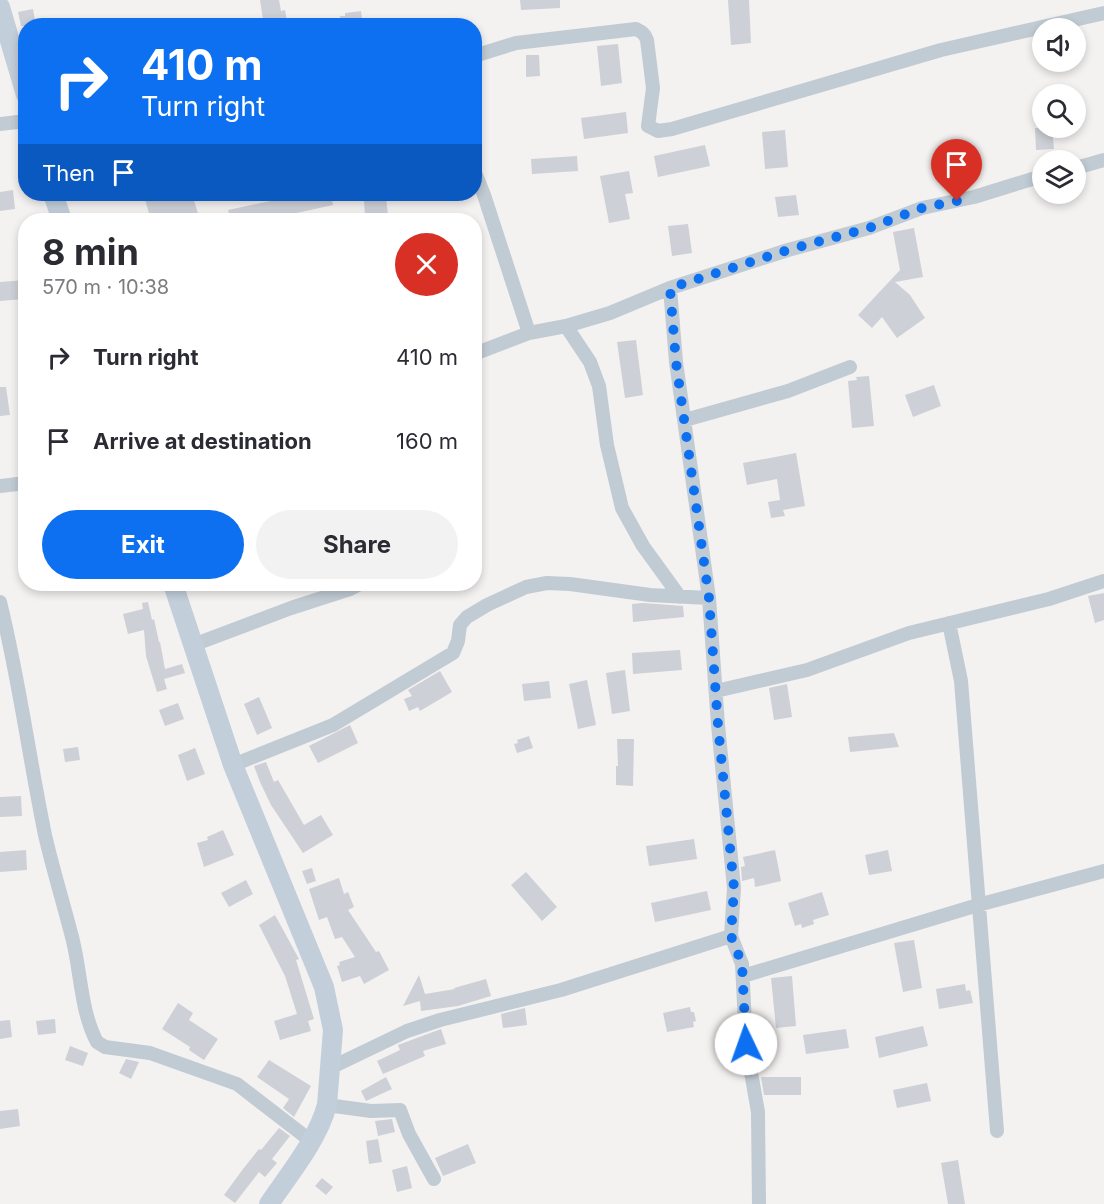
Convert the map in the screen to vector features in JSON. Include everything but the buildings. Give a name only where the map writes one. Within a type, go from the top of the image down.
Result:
[{"type":"street","points":[[0,7],[18,68]]},
{"type":"street","points":[[482,54],[516,43],[636,29],[645,34],[647,40],[653,88],[648,126],[658,131],[735,111],[940,50],[1104,13]]},
{"type":"street","points":[[0,124],[18,122]]},
{"type":"street","points":[[1086,165],[1104,160]]},
{"type":"street","points":[[482,351],[529,333],[566,326],[610,313],[670,288],[788,250],[869,228],[922,208],[974,197],[1032,179]]},
{"type":"street","points":[[482,191],[529,333]]},
{"type":"street","points":[[670,288],[676,362],[709,598],[734,888],[731,936],[742,964],[746,1044],[758,1112],[759,1204]]},
{"type":"street","points":[[566,326],[590,362],[598,386],[607,445],[622,508],[643,546],[680,597]]},
{"type":"street","points":[[685,420],[788,391],[850,367]]},
{"type":"street","points":[[0,486],[18,484]]},
{"type":"street","points":[[716,691],[807,670],[909,633],[1049,599],[1104,581]]},
{"type":"street","points":[[233,765],[333,725],[453,653],[458,641],[460,625],[467,617],[526,587],[547,582],[650,595],[709,598]]},
{"type":"street","points":[[175,591],[233,765],[324,987],[333,1030],[327,1105],[311,1141],[269,1204]]},
{"type":"street","points":[[193,645],[291,608],[347,591]]},
{"type":"street","points":[[0,602],[16,669],[22,716],[46,837],[73,943],[87,1015],[97,1042],[105,1047],[150,1053],[237,1084],[311,1141]]},
{"type":"street","points":[[949,623],[961,681],[997,1131]]},
{"type":"street","points":[[742,976],[978,905],[1104,871]]},
{"type":"street","points":[[330,1068],[407,1031],[440,1020],[561,990],[731,936]]},
{"type":"street","points":[[327,1105],[371,1111],[400,1110],[409,1134],[434,1179]]},
{"type":"route","points":[[746,1044],[742,964],[731,936],[734,888],[718,725],[709,598],[676,362],[670,288],[788,250],[869,228],[922,208],[957,201]]}]
